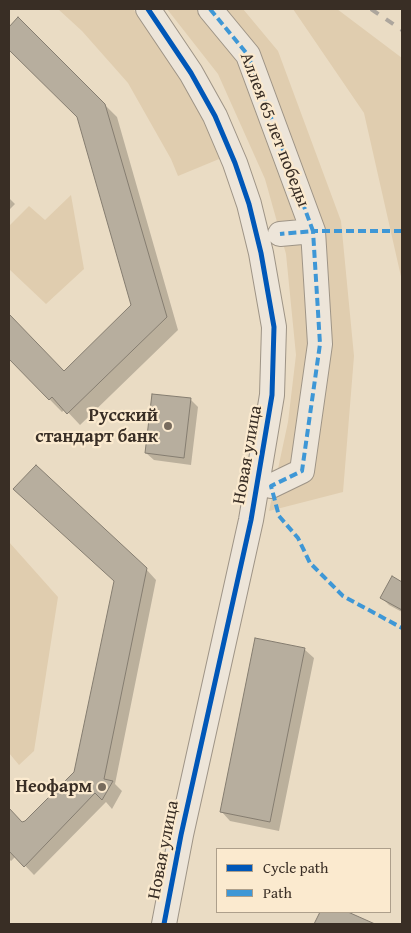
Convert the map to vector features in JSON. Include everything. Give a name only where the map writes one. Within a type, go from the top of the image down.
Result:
[{"type":"street","name":"Новая улица","points":[[148,9],[192,73],[215,116],[235,163],[249,204],[261,253],[274,327],[272,394],[256,491],[181,835],[164,924]]},
{"type":"street","name":"Аллея 65 лет победы","points":[[210,9],[248,55],[313,231],[320,344],[302,472],[271,486]]},
{"type":"street","name":"Аллея 65 лет победы","points":[[280,234],[313,231]]},
{"type":"shaded area","points":[[58,9],[133,9],[187,76],[224,157],[178,176],[171,159],[128,83],[82,31]]},
{"type":"shaded area","points":[[167,9],[243,9],[278,51],[341,221],[354,356],[343,492],[269,511],[288,422],[296,355],[286,254],[265,179],[218,74]]},
{"type":"shaded area","points":[[293,9],[337,9],[402,58],[402,281],[364,113]]},
{"type":"shaded area","points":[[71,195],[84,269],[46,304],[9,269],[9,226],[29,206],[45,220]]},
{"type":"shaded area","points":[[9,542],[58,597],[34,751],[19,765],[9,753]]},
{"type":"building","points":[[18,17],[105,104],[167,317],[67,414],[52,397],[49,400],[9,359],[9,314],[64,371],[131,305],[77,117],[9,50],[9,27]]},
{"type":"building","name":"Русский стандарт банк","points":[[152,394],[191,398],[184,458],[145,453]]},
{"type":"building","points":[[36,465],[147,568],[104,779],[113,781],[102,800],[95,793],[24,867],[9,851],[9,808],[22,822],[25,821],[74,772],[114,581],[13,489]]},
{"type":"building","points":[[392,576],[402,582],[402,610],[380,598]]},
{"type":"building","points":[[255,638],[305,648],[270,822],[220,812]]},
{"type":"building","points":[[320,913],[350,913],[375,924],[314,924]]},
{"type":"railway","points":[[371,9],[402,30]]},
{"type":"marked path","points":[[210,9],[248,55],[313,231],[280,234]]},
{"type":"marked path","points":[[402,231],[313,231],[320,344],[302,471],[271,486],[279,516],[298,538],[310,563],[343,596],[402,628]]},
{"type":"cycle path","points":[[148,9],[191,73],[215,116],[235,163],[249,204],[261,253],[274,327],[272,395],[251,520],[181,835],[164,924]]},
{"type":"place","name":"Русский стандарт банк","points":[[168,426]]},
{"type":"place","name":"Неофарм","points":[[102,787]]}]
